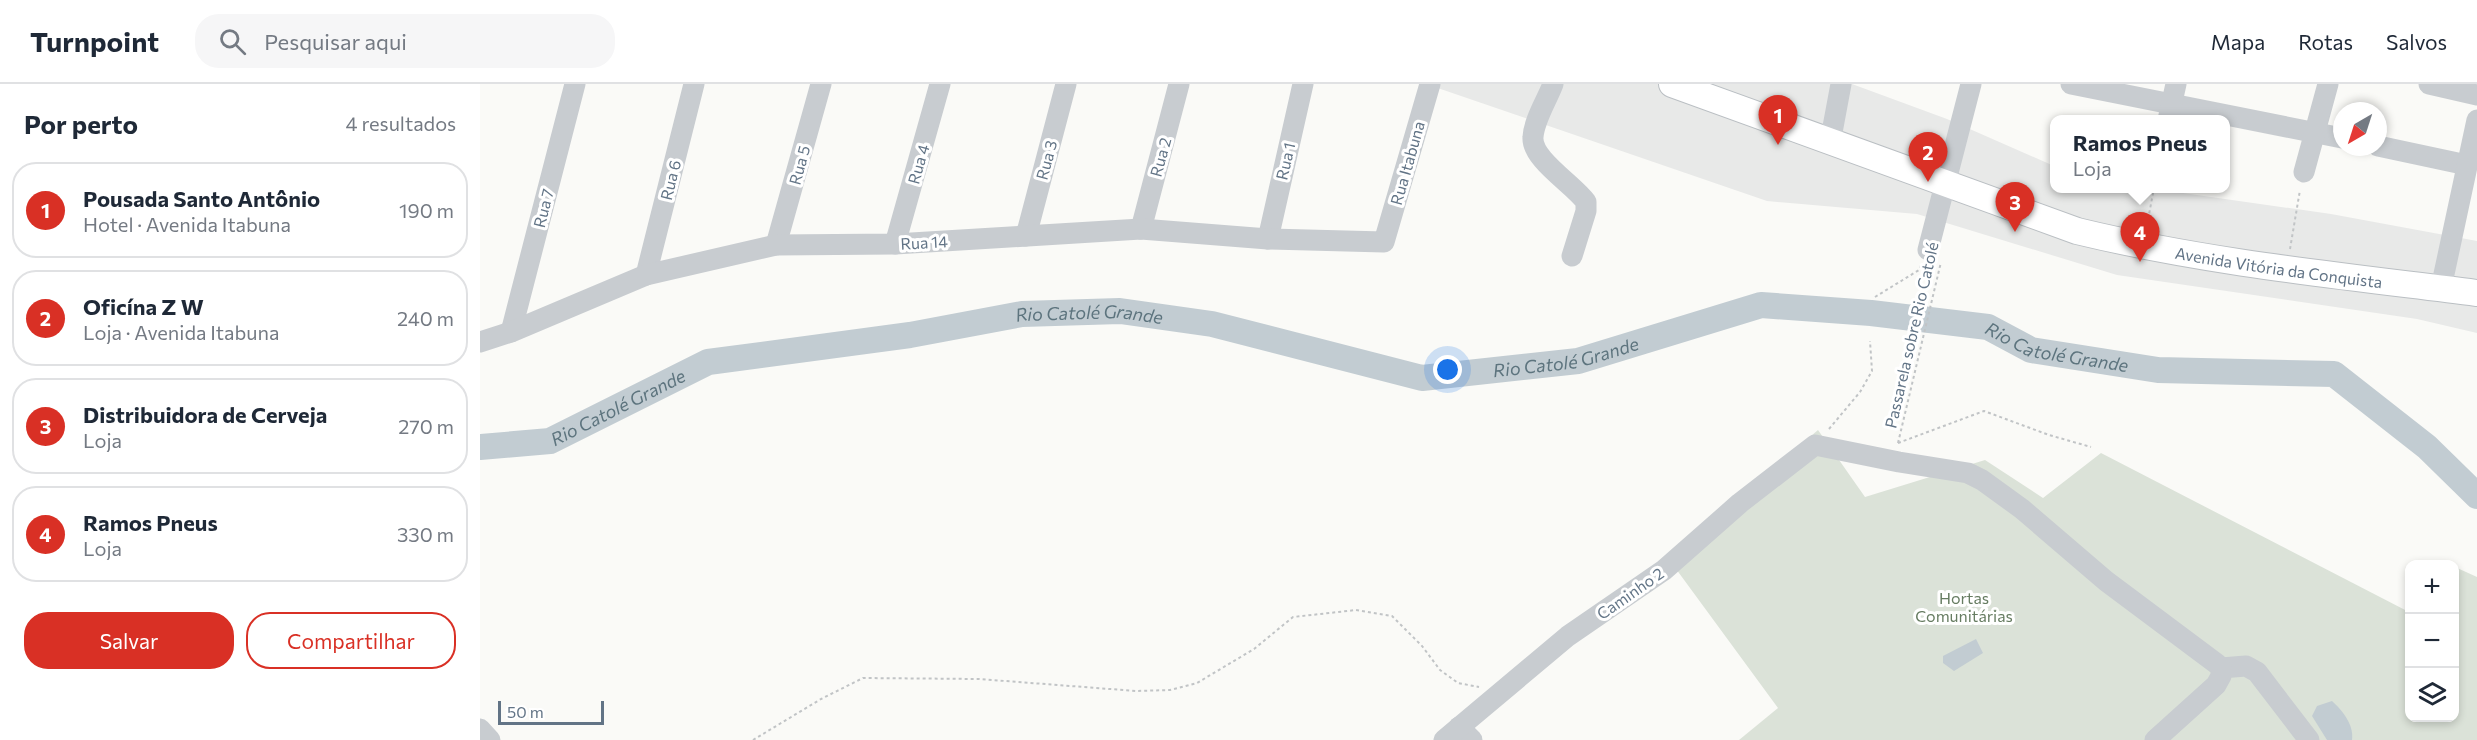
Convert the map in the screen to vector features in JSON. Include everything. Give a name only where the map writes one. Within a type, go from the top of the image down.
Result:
[{"type":"main road","name":"Avenida Vitória da Conquista","points":[[1672,84],[1830,143],[1947,183],[2050,223],[2143,246],[2286,270],[2477,293]]},
{"type":"street","name":"Rua 6","points":[[646,275],[694,84]]},
{"type":"street","name":"Rua 5","points":[[776,245],[821,84]]},
{"type":"street","name":"Rua 4","points":[[896,244],[940,84]]},
{"type":"street","name":"Rua 3","points":[[1026,236],[1066,84]]},
{"type":"street","name":"Rua 2","points":[[1141,230],[1179,84]]},
{"type":"street","name":"Rua 1","points":[[1268,239],[1303,84]]},
{"type":"street","name":"Rua Itabuna","points":[[1384,242],[1430,84]]},
{"type":"street","points":[[1553,84],[1533,135],[1533,146],[1539,156],[1586,202],[1586,212],[1572,256]]},
{"type":"street","points":[[1830,143],[1840,84]]},
{"type":"street","points":[[1935,253],[1947,183],[1971,84]]},
{"type":"street","points":[[2071,84],[2172,102],[2333,136]]},
{"type":"street","points":[[2304,172],[2328,84]]},
{"type":"street","points":[[2429,84],[2477,95]]},
{"type":"street","name":"Rua 7","points":[[511,332],[571,85]]},
{"type":"street","points":[[2441,288],[2477,120]]},
{"type":"street","points":[[2387,148],[2467,165]]},
{"type":"street","name":"Rua 14","points":[[480,342],[511,332],[646,275],[776,245],[896,244],[1141,230],[1268,239],[1384,242]]},
{"type":"street","points":[[1815,445],[1968,473],[1982,480],[2022,508],[2106,581],[2221,668],[2246,666],[2257,672],[2309,740]]},
{"type":"street","name":"Caminho 2","points":[[1458,736],[1494,699],[1568,636],[1664,570],[1740,503],[1815,445]]},
{"type":"street","points":[[2155,740],[2216,685],[2222,676],[2221,668]]},
{"type":"street","points":[[480,729],[490,740]]},
{"type":"path","points":[[2286,270],[2304,172]]},
{"type":"path","points":[[2143,246],[2153,193]]},
{"type":"path","points":[[1875,297],[1919,270],[1935,253]]},
{"type":"path","name":"Passarela sobre Rio Catolé","points":[[1935,253],[1898,443],[1984,411],[2049,435],[2091,447]]},
{"type":"path","points":[[1815,445],[1860,392],[1872,371],[1870,341]]},
{"type":"path","points":[[753,740],[821,699],[863,678],[979,680],[1136,691],[1170,690],[1197,683],[1254,649],[1293,618],[1356,610],[1392,616],[1422,646],[1440,670],[1458,683],[1478,685],[1494,699]]},
{"type":"shaded area","points":[[1426,84],[1852,84],[1947,119],[2050,164],[2050,193],[2183,193],[2331,214],[2477,241],[2477,333],[2417,319],[2117,275],[1917,214],[1767,201]]},
{"type":"shaded area","points":[[1976,639],[1983,653],[1954,671],[1943,663],[1943,656]]},
{"type":"shaded area","points":[[2332,701],[2347,719],[2352,740],[2327,740],[2312,716],[2317,706]]},
{"type":"green space","name":"Hortas Comunitárias","points":[[1818,430],[1865,497],[1985,460],[2043,498],[2101,453],[2405,610],[2405,722],[2459,722],[2459,569],[2477,577],[2477,740],[1739,740],[1778,708],[1668,558]]},
{"type":"waterway","name":"Rio Catolé Grande","points":[[480,447],[550,441],[708,362],[910,335],[1022,314],[1120,311],[1212,324],[1422,378],[1578,361],[1761,305],[1871,313],[1988,327],[2031,350],[2158,370],[2334,374],[2427,447],[2477,496]]},
{"type":"place","name":"Pousada Santo Antônio","points":[[1778,145]]},
{"type":"place","name":"Oficína Z W","points":[[1928,182]]},
{"type":"place","name":"Distribuidora de Cerveja","points":[[2015,232]]},
{"type":"place","name":"Ramos Pneus","points":[[2140,262]]}]
